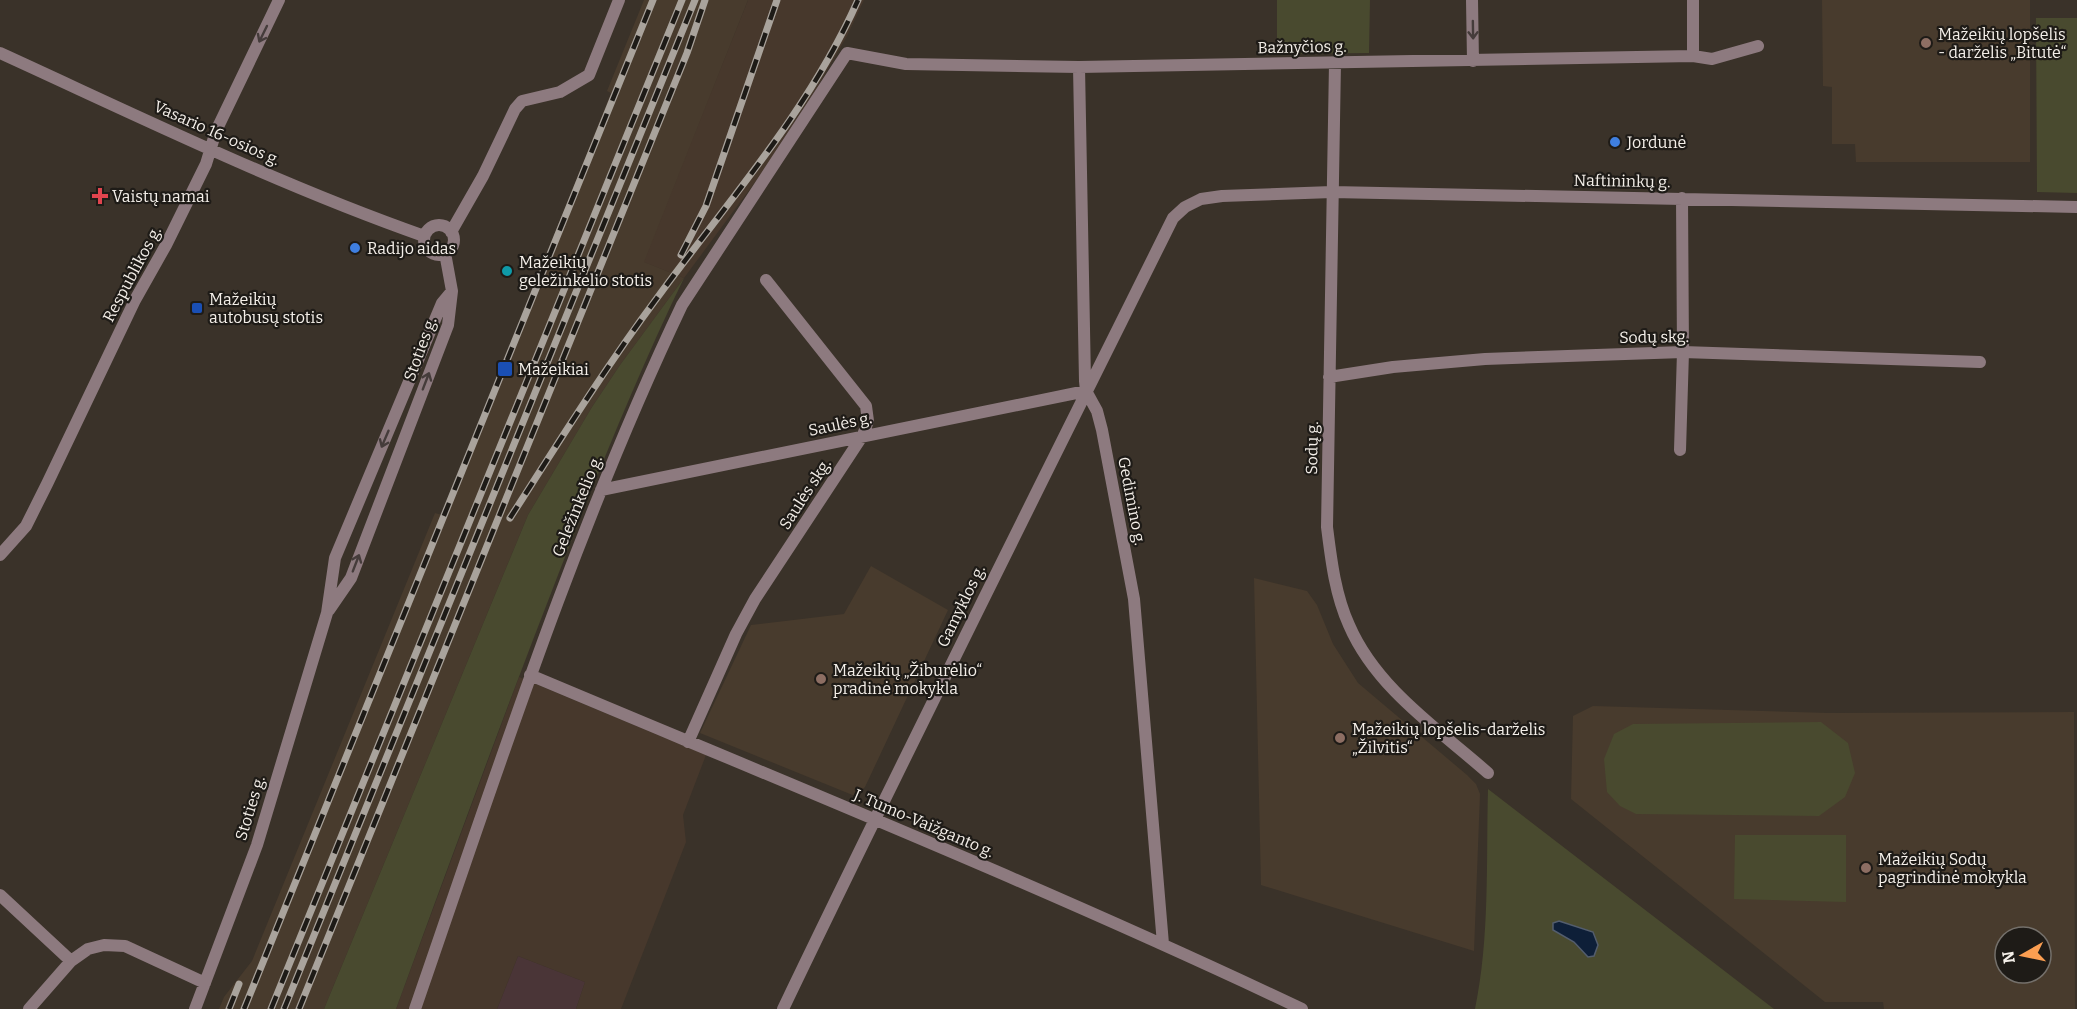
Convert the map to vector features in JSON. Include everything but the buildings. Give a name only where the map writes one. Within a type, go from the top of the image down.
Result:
[{"type":"street","name":"Respublikos g.","points":[[0,555],[26,526],[135,300],[166,246],[201,174],[216,131],[279,0]]},
{"type":"street","points":[[451,232],[483,176],[515,110],[522,101],[560,92],[589,75],[619,0]]},
{"type":"street","points":[[1472,0],[1473,61]]},
{"type":"street","points":[[1693,0],[1693,56]]},
{"type":"street","name":"Bažnyčios g.","points":[[847,53],[906,64],[1079,67],[1693,56],[1712,59],[1758,46]]},
{"type":"street","name":"Vasario 16-osios g.","points":[[0,53],[210,149],[373,218],[424,236]]},
{"type":"street","name":"Geležinkelio g.","points":[[416,1009],[530,675],[601,490],[682,305],[847,53]]},
{"type":"street","name":"Sodų g.","points":[[1335,63],[1327,527],[1331,560],[1348,624],[1375,670],[1394,691],[1488,773]]},
{"type":"street","name":"Gedimino g.","points":[[1079,67],[1084,381],[1086,391],[1097,411],[1102,430],[1134,599],[1163,944]]},
{"type":"street","name":"Naftininkų g.","points":[[1173,219],[1185,207],[1212,198],[1332,192],[2077,207]]},
{"type":"street","points":[[1680,450],[1683,352],[1682,198]]},
{"type":"street","name":"Gamyklos g.","points":[[783,1009],[874,818],[1173,219]]},
{"type":"street","points":[[439,225],[448,228],[451,232],[454,241],[445,253],[436,254],[425,246],[424,236],[430,228],[439,225]]},
{"type":"street","name":"Stoties g.","points":[[327,613],[351,578],[448,325],[452,291],[445,253]]},
{"type":"street","name":"Saulės skg.","points":[[688,742],[736,634],[755,599],[863,435],[868,421],[866,406],[766,280]]},
{"type":"street","name":"Stoties g.","points":[[195,1009],[257,845],[327,613],[335,558],[442,303],[452,291]]},
{"type":"street","name":"Sodų skg.","points":[[1329,377],[1393,367],[1485,359],[1683,352],[1980,362]]},
{"type":"street","name":"Saulės g.","points":[[601,490],[1086,391]]},
{"type":"street","name":"J. Tumo-Vaižganto g.","points":[[530,675],[874,818],[1163,944],[1302,1009]]},
{"type":"street","points":[[0,895],[71,961]]},
{"type":"street","points":[[29,1009],[71,961],[88,949],[104,945],[125,946],[205,983]]},
{"type":"shaded area","points":[[644,0],[748,0],[644,262],[684,278],[592,407],[528,515],[324,1009],[219,1009],[224,997],[252,961],[435,513],[442,515],[611,93],[607,91]]},
{"type":"shaded area","points":[[748,0],[864,0],[847,36],[816,89],[761,174],[684,278],[643,262]]},
{"type":"shaded area","name":"Mažeikių lopšelis - darželis „Bitutė“","points":[[1822,0],[2030,0],[2030,162],[1856,162],[1855,144],[1832,144],[1832,87],[1823,86]]},
{"type":"shaded area","name":"Mažeikių „Žiburėlio“ pradinė mokykla","points":[[871,566],[948,610],[865,787],[855,796],[700,733],[751,625],[844,614]]},
{"type":"shaded area","name":"Mažeikių lopšelis-darželis „Žilvitis“","points":[[1254,578],[1307,591],[1317,605],[1333,644],[1358,683],[1476,784],[1480,794],[1474,951],[1261,885]]},
{"type":"shaded area","points":[[519,677],[706,755],[683,815],[686,842],[621,1009],[576,1009],[585,982],[518,956],[497,1009],[396,1009]]},
{"type":"shaded area","name":"Mažeikių Sodų pagrindinė mokykla","points":[[1593,706],[1828,713],[2074,712],[2075,1009],[1884,1009],[1883,1002],[1825,1002],[1571,799],[1573,716]]},
{"type":"shaded area","points":[[518,956],[585,982],[576,1009],[497,1009]]},
{"type":"green space","points":[[1277,0],[1370,0],[1369,53],[1277,54]]},
{"type":"green space","points":[[2036,18],[2077,18],[2077,193],[2037,192]]},
{"type":"green space","points":[[684,278],[634,388],[573,538],[496,737],[396,1009],[324,1009],[528,515],[592,407]]},
{"type":"green space","points":[[1821,722],[1848,743],[1855,773],[1845,797],[1819,816],[1636,814],[1620,806],[1607,792],[1604,759],[1614,734],[1633,724]]},
{"type":"green space","points":[[1488,789],[1774,1009],[1475,1009],[1485,927]]},
{"type":"green space","points":[[1735,835],[1846,835],[1846,902],[1734,899]]},
{"type":"water","points":[[1559,921],[1593,932],[1598,945],[1594,956],[1588,957],[1574,942],[1553,930],[1553,923]]},
{"type":"railway","points":[[244,1009],[653,0]]},
{"type":"railway","points":[[271,1009],[682,0]]},
{"type":"railway","points":[[284,1009],[695,0]]},
{"type":"railway","points":[[299,1009],[687,53],[705,0]]},
{"type":"railway","points":[[681,255],[706,206],[777,0]]},
{"type":"railway","points":[[510,518],[638,324],[792,117],[816,80],[858,0]]},
{"type":"railway","points":[[229,1009],[239,984]]},
{"type":"place","name":"Mažeikių lopšelis - darželis „Bitutė“","points":[[1926,43]]},
{"type":"place","name":"Jordunė","points":[[1615,142]]},
{"type":"place","name":"Vaistų namai","points":[[100,196]]},
{"type":"place","name":"Radijo aidas","points":[[355,248]]},
{"type":"place","name":"Mažeikių geležinkelio stotis","points":[[507,271]]},
{"type":"place","name":"Mažeikių autobusų stotis","points":[[197,308]]},
{"type":"place","name":"Mažeikiai","points":[[505,369]]},
{"type":"place","name":"Mažeikių „Žiburėlio“ pradinė mokykla","points":[[821,679]]},
{"type":"place","name":"Mažeikių lopšelis-darželis „Žilvitis“","points":[[1340,738]]},
{"type":"place","name":"Mažeikių Sodų pagrindinė mokykla","points":[[1866,868]]}]
